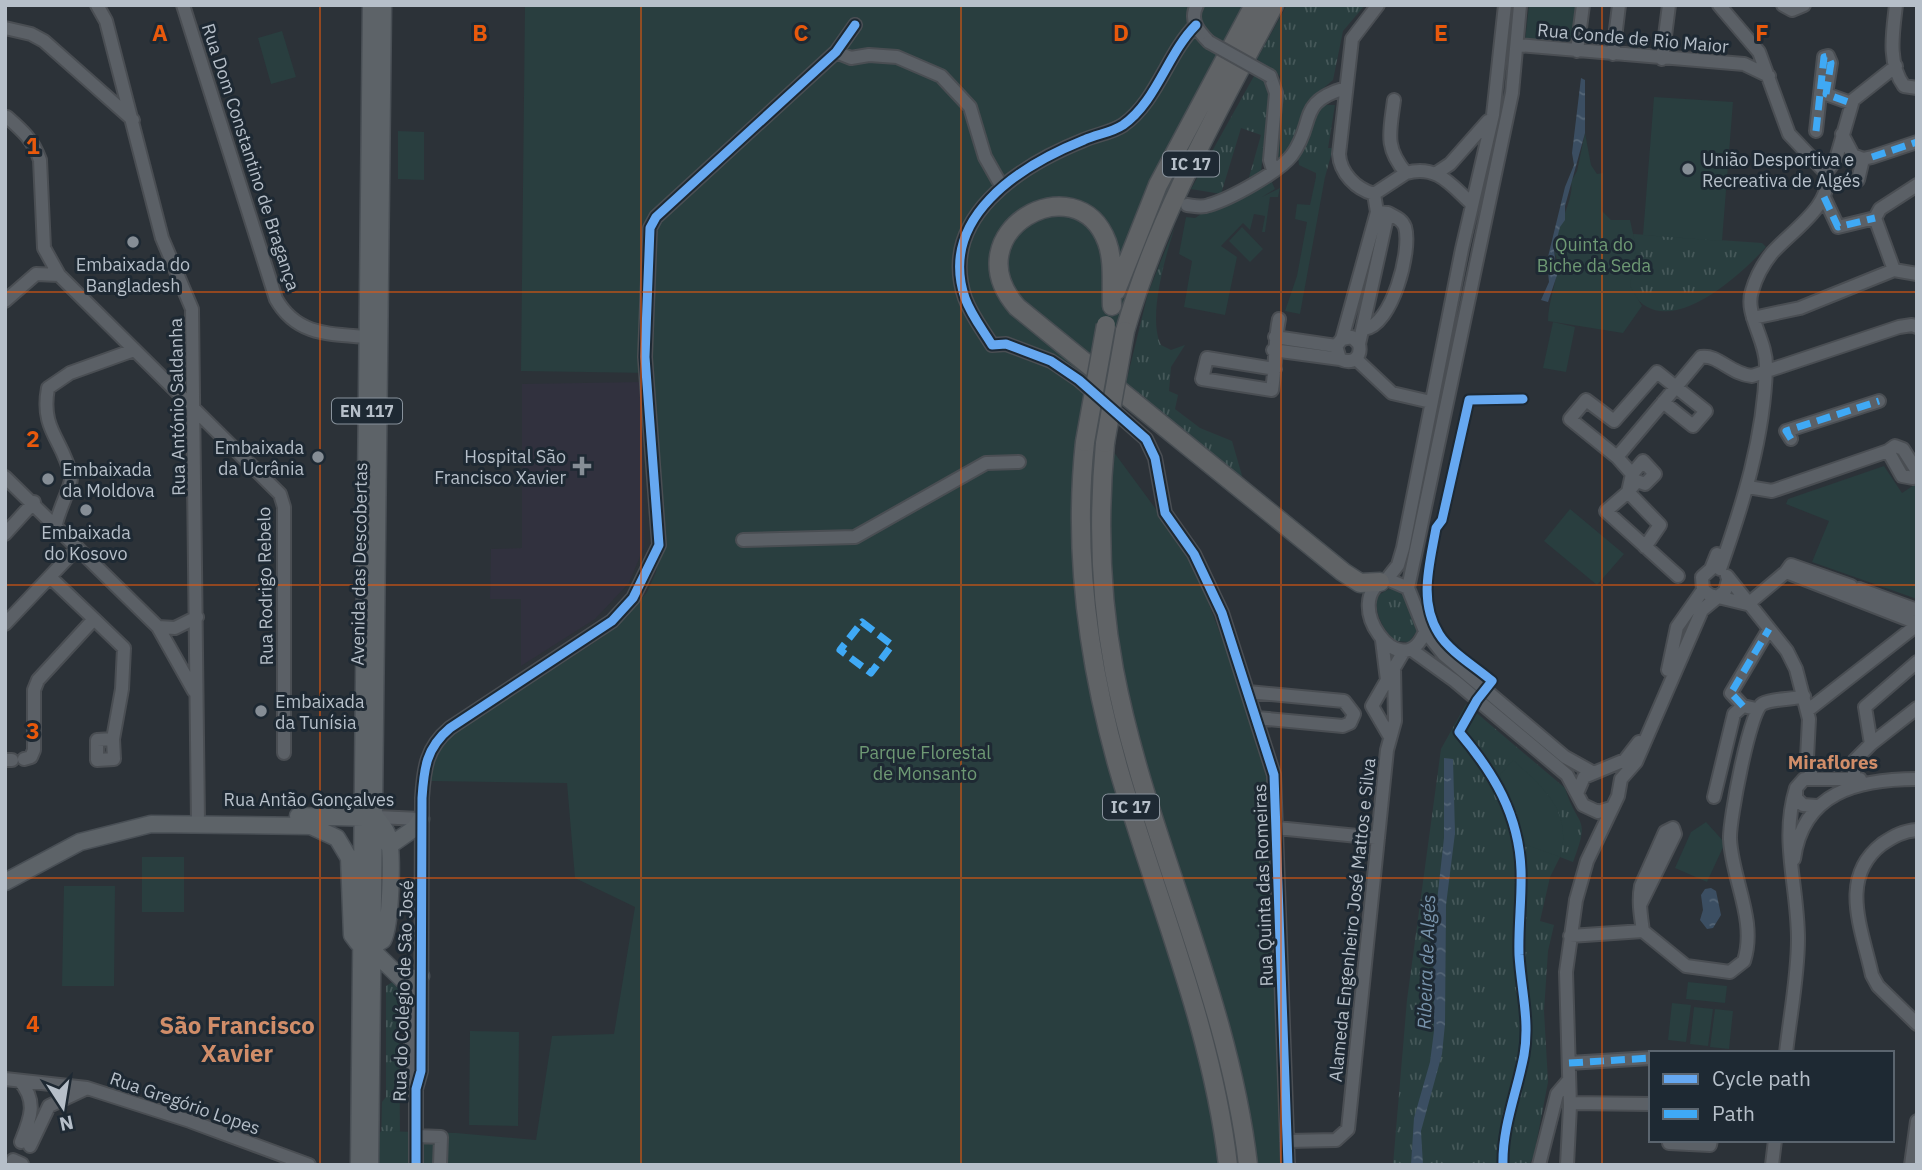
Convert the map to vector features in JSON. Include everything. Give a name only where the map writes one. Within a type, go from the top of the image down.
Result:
[{"type":"highway","name":"IC 17","points":[[1228,1165],[1203,1036],[1118,768],[1096,677],[1082,568],[1080,513],[1085,442],[1106,325],[1112,306],[1158,185],[1254,5]]},
{"type":"highway","name":"IC 17","points":[[1250,1165],[1216,1007],[1138,764],[1114,670],[1102,560],[1101,498],[1105,443],[1125,331],[1144,271],[1174,198],[1274,5]]},
{"type":"highway","points":[[1112,306],[1110,249],[1103,233],[1092,219],[1065,207],[1046,207],[1023,216],[1011,228],[1003,243],[999,268],[1003,285],[1017,307],[1343,572],[1360,583],[1384,581]]},
{"type":"main road","name":"Avenida das Descobertas","points":[[361,1163],[370,947],[368,337],[371,5]]},
{"type":"main road","name":"Avenida das Descobertas","points":[[361,1163],[374,996],[363,849],[370,818],[383,5]]},
{"type":"main road","name":"Rua Antão Gonçalves","points":[[198,824],[220,816],[370,818]]},
{"type":"main road","points":[[370,818],[387,834],[389,846],[387,929],[383,940],[370,947]]},
{"type":"main road","points":[[389,846],[415,828],[421,819]]},
{"type":"main road","name":"Rua Antão Gonçalves","points":[[5,882],[80,842],[150,824],[311,826],[337,838],[351,865]]},
{"type":"main road","points":[[363,849],[351,865],[351,929],[354,939],[370,947],[394,972],[415,979]]},
{"type":"main road","points":[[374,996],[381,981],[394,972]]},
{"type":"street","name":"Rua António Saldanha","points":[[97,5],[106,22],[162,239],[192,309],[196,410],[197,617],[194,691],[198,824]]},
{"type":"street","name":"Rua Dom Constantino de Bragança","points":[[183,5],[271,283],[283,311],[310,331],[368,337]]},
{"type":"street","points":[[1197,5],[1194,13],[1196,25],[1209,42],[1270,76],[1276,93],[1270,160],[1273,170]]},
{"type":"street","points":[[1339,348],[1349,361],[1356,359],[1360,351],[1359,344],[1364,329],[1383,213],[1374,194],[1367,192],[1341,167],[1339,145],[1352,38],[1378,5]]},
{"type":"street","points":[[1390,737],[1373,711],[1373,701],[1385,685],[1388,673],[1382,640],[1368,605],[1370,592],[1398,565],[1472,204],[1493,115],[1505,5]]},
{"type":"street","points":[[1520,5],[1518,45],[1506,127],[1408,588],[1425,631],[1444,655],[1565,757],[1594,772],[1613,777],[1619,791]]},
{"type":"street","points":[[1577,51],[1583,5]]},
{"type":"street","points":[[1613,54],[1619,5]]},
{"type":"street","points":[[1662,60],[1668,5]]},
{"type":"street","points":[[1719,5],[1749,38],[1769,76],[1788,134],[1826,173],[1828,183],[1824,197],[1763,265],[1750,296],[1754,318],[1765,346],[1766,372],[1759,434],[1748,486],[1720,573]]},
{"type":"street","points":[[1783,5],[1792,10],[1804,5]]},
{"type":"street","points":[[1896,5],[1892,34],[1896,66],[1904,86],[1917,88]]},
{"type":"street","name":"Rua do Colégio de São José","points":[[416,1165],[416,1089],[412,1072],[421,819],[424,766],[432,745],[440,736],[600,631],[623,610],[642,584],[659,545],[645,357],[650,228],[666,208],[836,52],[855,25]]},
{"type":"street","points":[[836,52],[851,58],[869,55],[897,57],[941,76],[970,107],[985,157],[1002,187],[1084,140],[1111,132],[1126,123],[1143,104],[1196,25]]},
{"type":"street","points":[[5,28],[31,34],[44,41],[133,120]]},
{"type":"street","points":[[1749,38],[1750,50],[1744,64],[1769,76]]},
{"type":"street","name":"Rua Conde de Rio Maior","points":[[1518,45],[1662,60],[1744,64]]},
{"type":"street","points":[[1816,131],[1824,57],[1828,56],[1831,63],[1828,97],[1851,103]]},
{"type":"street","points":[[1826,173],[1836,159],[1851,103],[1862,89],[1896,66]]},
{"type":"street","points":[[96,86],[106,85],[119,69]]},
{"type":"street","points":[[1187,205],[1210,205],[1273,170],[1293,153],[1313,104],[1328,93],[1346,89]]},
{"type":"street","points":[[1394,100],[1389,143],[1395,160],[1406,173]]},
{"type":"street","points":[[1437,172],[1450,164],[1493,115]]},
{"type":"street","points":[[5,301],[36,274],[44,248],[40,160],[30,137],[7,117]]},
{"type":"street","points":[[1842,133],[1853,155],[1868,158],[1917,142]]},
{"type":"street","points":[[1858,180],[1868,158]]},
{"type":"street","points":[[1374,194],[1406,173],[1424,170],[1437,172],[1472,204]]},
{"type":"street","points":[[1824,197],[1838,227],[1875,218],[1880,209],[1917,185]]},
{"type":"street","name":"Rua Quinta das Romeiras","points":[[1002,187],[971,220],[961,250],[961,280],[966,300],[992,345],[1006,344],[1051,361],[1079,380],[1146,439],[1156,458],[1165,513],[1206,576],[1257,718],[1274,775],[1288,1165]]},
{"type":"street","points":[[1364,329],[1370,328],[1386,313],[1395,297],[1405,242],[1405,227],[1400,219],[1383,213]]},
{"type":"street","points":[[1339,348],[1383,213]]},
{"type":"street","points":[[1875,218],[1894,270]]},
{"type":"street","name":"Rua Rodrigo Rebelo","points":[[44,248],[60,275],[280,494],[284,507],[284,753]]},
{"type":"street","points":[[1754,318],[1800,308],[1894,270],[1917,274]]},
{"type":"street","points":[[36,274],[60,275]]},
{"type":"street","points":[[1275,369],[1207,358],[1202,379],[1272,390],[1275,369],[1274,344],[1279,319]]},
{"type":"street","points":[[1617,457],[1704,356],[1716,358],[1741,375],[1766,372],[1899,327],[1912,324],[1917,327]]},
{"type":"street","points":[[1274,344],[1339,348],[1352,337],[1359,344]]},
{"type":"street","points":[[57,524],[59,505],[69,490],[72,479],[45,418],[48,388],[70,373],[134,350]]},
{"type":"street","points":[[158,374],[178,383],[185,382],[195,358]]},
{"type":"street","points":[[1356,359],[1392,393],[1431,402]]},
{"type":"street","points":[[1632,474],[1617,457],[1570,419],[1586,400],[1614,421],[1657,372],[1706,411],[1693,426],[1663,402]]},
{"type":"street","points":[[1791,439],[1786,431],[1878,401]]},
{"type":"street","points":[[1567,1165],[1570,1103],[1566,972],[1578,891],[1592,848],[1622,779],[1636,762],[1702,610],[1727,587],[1720,573],[1737,504],[1759,434]]},
{"type":"street","points":[[1422,443],[1437,446]]},
{"type":"street","points":[[1748,486],[1772,491],[1888,451]]},
{"type":"street","points":[[743,540],[855,537],[986,463],[1019,461]]},
{"type":"street","points":[[1628,492],[1632,474],[1643,461],[1655,474],[1644,484],[1637,481],[1628,492],[1606,511],[1678,576]]},
{"type":"street","points":[[1417,471],[1432,474]]},
{"type":"street","points":[[5,477],[57,524],[77,548],[158,627],[194,691]]},
{"type":"street","points":[[1628,492],[1660,524],[1646,547]]},
{"type":"street","points":[[5,534],[39,507],[59,505]]},
{"type":"street","points":[[5,624],[77,548]]},
{"type":"street","points":[[1748,604],[1791,565],[1851,586]]},
{"type":"street","points":[[1786,572],[1917,624],[1807,710]]},
{"type":"street","points":[[1577,791],[1584,777],[1625,760],[1637,745],[1667,676],[1677,627],[1703,590],[1702,577],[1720,573]]},
{"type":"street","points":[[1720,573],[1792,660],[1804,696],[1807,710],[1807,764],[1826,792],[1797,844],[1793,891]]},
{"type":"street","points":[[50,577],[124,648],[122,689],[113,739]]},
{"type":"street","points":[[1384,581],[1408,588]]},
{"type":"street","points":[[1856,599],[1859,589],[1917,610]]},
{"type":"street","points":[[1703,590],[1710,595],[1748,604]]},
{"type":"street","points":[[158,627],[175,628],[197,617]]},
{"type":"street","points":[[14,760],[31,757],[34,750],[34,690],[38,680],[94,620]]},
{"type":"street","points":[[1749,707],[1731,694],[1769,629]]},
{"type":"street","points":[[1408,650],[1421,642],[1425,631]]},
{"type":"street","points":[[1382,640],[1390,648],[1408,650],[1567,775],[1588,809],[1592,848]]},
{"type":"street","name":"Alameda Engenheiro José Mattos e Silva","points":[[1287,1141],[1336,1140],[1345,1135],[1348,1129],[1378,838],[1394,722],[1394,668],[1408,650]]},
{"type":"street","points":[[1871,744],[1865,708],[1917,662]]},
{"type":"street","points":[[1248,692],[1344,701],[1354,714],[1350,723],[1343,726],[1257,718]]},
{"type":"street","points":[[1378,695],[1391,697],[1394,702]]},
{"type":"street","points":[[1714,797],[1734,714],[1763,703],[1804,696]]},
{"type":"street","points":[[1570,936],[1643,931],[1686,966],[1730,972],[1744,961],[1749,930],[1731,846],[1730,829],[1749,707]]},
{"type":"street","points":[[1854,779],[1854,761],[1917,708]]},
{"type":"street","points":[[1786,1051],[1798,954],[1788,837],[1797,786],[1808,746]]},
{"type":"street","points":[[1797,786],[1816,778],[1917,779]]},
{"type":"street","points":[[1797,786],[1799,802],[1807,807],[1850,789],[1893,780]]},
{"type":"street","points":[[1588,809],[1598,812],[1611,808]]},
{"type":"street","name":"Rua Antão Gonçalves","points":[[370,818],[421,819]]},
{"type":"street","points":[[1278,828],[1378,838]]},
{"type":"street","points":[[1640,905],[1675,834],[1673,828],[1665,832],[1641,886],[1640,905],[1643,931]]},
{"type":"street","points":[[1917,830],[1896,835],[1866,858],[1856,882],[1856,896],[1872,975],[1878,986],[1917,1024]]},
{"type":"street","points":[[1569,1063],[1649,1058]]},
{"type":"street","name":"Rua Gregório Lopes","points":[[5,1079],[87,1088],[190,1121],[309,1165]]},
{"type":"street","points":[[1539,1165],[1557,1094],[1569,1080]]},
{"type":"street","points":[[20,1081],[32,1103],[25,1144],[49,1106],[49,1083]]},
{"type":"street","points":[[32,1103],[49,1083]]},
{"type":"street","points":[[49,1106],[87,1088]]},
{"type":"street","points":[[1570,1103],[1649,1104]]},
{"type":"street","points":[[1911,1165],[1917,1121]]},
{"type":"street","points":[[416,1136],[441,1137],[440,1165]]},
{"type":"street","points":[[1668,1142],[1710,1145],[1711,1142]]},
{"type":"street","points":[[1772,1165],[1775,1142]]},
{"type":"street","points":[[1559,1165],[1566,1146]]},
{"type":"shaded area","name":"Hospital São Francisco Xavier","points":[[642,382],[644,547],[629,583],[595,619],[521,666],[521,599],[490,599],[491,549],[522,548],[522,384]]},
{"type":"green space","name":"Parque Florestal de Monsanto","points":[[525,5],[1266,5],[1198,126],[1167,188],[1140,252],[1109,361],[1096,428],[1175,535],[1196,570],[1249,710],[1269,779],[1280,1165],[359,1165],[381,1131],[456,1133],[536,1140],[552,1036],[614,1034],[635,907],[575,878],[567,783],[431,781],[433,762],[449,737],[601,638],[627,616],[647,592],[656,572],[664,529],[651,373],[521,371]]},
{"type":"green space","points":[[1287,5],[1365,5],[1343,31],[1333,80],[1313,97],[1293,143],[1277,162],[1280,76],[1257,59]]},
{"type":"green space","points":[[1529,5],[1579,5],[1574,46],[1525,41]]},
{"type":"green space","points":[[282,31],[296,77],[271,84],[258,38]]},
{"type":"green space","points":[[1254,76],[1266,81],[1269,90],[1261,172],[1248,181],[1261,135],[1241,128],[1221,194],[1191,189]]},
{"type":"green space","name":"União Desportiva e Recreativa de Algés","points":[[1654,97],[1733,102],[1722,241],[1643,235]]},
{"type":"green space","points":[[1326,105],[1335,105],[1328,148],[1333,148],[1325,177],[1316,177],[1316,173],[1299,165],[1298,155],[1307,144],[1315,116]]},
{"type":"green space","points":[[398,131],[424,132],[424,180],[398,179]]},
{"type":"green space","name":"Quinta do Biche da Seda","points":[[1585,133],[1591,165],[1597,174],[1603,173],[1602,211],[1611,220],[1630,220],[1636,247],[1630,286],[1642,306],[1623,333],[1548,321],[1557,268],[1555,242],[1570,197],[1571,182],[1577,171]]},
{"type":"green space","points":[[1316,177],[1325,177],[1300,314],[1285,311],[1297,276],[1307,222],[1295,219],[1297,204],[1310,205]]},
{"type":"green space","points":[[1270,178],[1275,189],[1262,197],[1280,188],[1278,197],[1270,197],[1265,232],[1262,232],[1265,216],[1254,214],[1250,230],[1243,223],[1221,246],[1237,257],[1225,315],[1184,307],[1192,261],[1179,254],[1186,217],[1195,218]]},
{"type":"green space","points":[[1175,226],[1159,286],[1156,319],[1161,345],[1171,350],[1185,345],[1171,367],[1169,391],[1178,395],[1175,409],[1200,428],[1232,441],[1245,486],[1125,387],[1148,293]]},
{"type":"green space","points":[[1242,227],[1263,249],[1250,262],[1229,241]]},
{"type":"green space","points":[[1633,234],[1762,243],[1766,247],[1721,288],[1702,300],[1682,308],[1663,311],[1646,306],[1630,287]]},
{"type":"green space","points":[[1553,322],[1575,327],[1566,372],[1543,368]]},
{"type":"green space","points":[[1884,466],[1902,493],[1917,483],[1917,599],[1812,562],[1829,521],[1786,504],[1788,499]]},
{"type":"green space","points":[[1570,509],[1624,554],[1597,585],[1544,541]]},
{"type":"green space","points":[[1392,587],[1406,600],[1414,618],[1417,631],[1409,642],[1395,641],[1383,626],[1378,614],[1377,596]]},
{"type":"green space","points":[[1466,704],[1565,788],[1581,823],[1581,836],[1573,862],[1560,857],[1550,877],[1540,921],[1554,925],[1548,951],[1544,1011],[1548,1082],[1534,1155],[1529,1165],[1393,1165],[1407,1000],[1441,749]]},
{"type":"green space","points":[[1513,760],[1545,791],[1559,814],[1563,841],[1560,857],[1524,844],[1515,807],[1500,775]]},
{"type":"green space","points":[[1706,822],[1725,843],[1707,882],[1675,868],[1691,832]]},
{"type":"green space","points":[[142,857],[184,857],[184,912],[142,912]]},
{"type":"green space","points":[[64,886],[115,886],[114,986],[62,986]]},
{"type":"green space","points":[[394,981],[405,1001],[399,1010],[400,1142],[381,1147],[382,1102],[386,1097],[386,986]]},
{"type":"green space","points":[[1688,982],[1727,986],[1725,1003],[1686,999]]},
{"type":"green space","points":[[1672,1003],[1691,1005],[1686,1042],[1668,1040]]},
{"type":"green space","points":[[1694,1007],[1713,1009],[1708,1046],[1690,1044]]},
{"type":"green space","points":[[1715,1009],[1733,1011],[1729,1049],[1710,1047]]},
{"type":"green space","points":[[470,1031],[519,1032],[518,1126],[469,1125]]},
{"type":"water","points":[[1581,78],[1585,80],[1585,133],[1565,206],[1565,220],[1560,227],[1554,250],[1557,275],[1548,302],[1541,300],[1549,282],[1547,261],[1565,187],[1574,165],[1572,153]]},
{"type":"water","points":[[1444,758],[1453,759],[1455,833],[1446,905],[1445,1024],[1442,1054],[1421,1131],[1423,1165],[1411,1165],[1414,1118],[1430,1062],[1434,1031],[1433,937],[1444,838]]},
{"type":"water","points":[[1705,889],[1716,891],[1721,915],[1713,928],[1707,929],[1700,920],[1703,910],[1701,895]]},
{"type":"marked path","points":[[1816,131],[1824,57],[1828,56],[1831,63],[1826,94],[1851,103]]},
{"type":"marked path","points":[[1872,157],[1917,142]]},
{"type":"marked path","points":[[1824,197],[1838,227],[1875,218]]},
{"type":"marked path","points":[[1791,439],[1786,431],[1879,401]]},
{"type":"marked path","points":[[862,622],[892,645],[871,673],[840,650],[862,622]]},
{"type":"marked path","points":[[1743,706],[1731,693],[1769,629]]},
{"type":"marked path","points":[[1569,1063],[1649,1058]]},
{"type":"cycle path","points":[[416,1165],[416,1089],[421,1071],[422,798],[431,751],[450,728],[612,621],[633,598],[659,545],[645,357],[650,228],[656,217],[836,52],[855,25]]},
{"type":"cycle path","points":[[1196,25],[1177,49],[1135,115],[1114,130],[1089,138],[1034,164],[990,199],[974,220],[963,243],[960,269],[965,298],[992,345],[1006,344],[1051,361],[1079,380],[1146,439],[1155,458],[1165,513],[1194,554],[1222,613],[1274,775],[1288,1165]]},
{"type":"cycle path","points":[[1503,1165],[1507,1123],[1526,1042],[1519,955],[1519,850],[1510,813],[1502,796],[1483,763],[1459,732],[1477,700],[1492,681],[1456,653],[1439,634],[1429,608],[1427,582],[1436,528],[1442,520],[1469,400],[1523,399]]},
{"type":"place","name":"União Desportiva e Recreativa de Algés","points":[[1688,169]]},
{"type":"place","name":"Embaixada do Bangladesh","points":[[133,242]]},
{"type":"place","name":"Embaixada da Ucrânia","points":[[318,457]]},
{"type":"place","name":"Hospital São Francisco Xavier","points":[[582,466]]},
{"type":"place","name":"Embaixada da Moldova","points":[[48,479]]},
{"type":"place","name":"Embaixada do Kosovo","points":[[86,510]]},
{"type":"place","name":"Embaixada da Tunísia","points":[[261,711]]},
{"type":"district","name":"Miraflores","points":[[1833,762]]},
{"type":"district","name":"São Francisco Xavier","points":[[237,1039]]},
{"type":"water label","name":"Ribeira de Algés","points":[[1426,962]]}]
